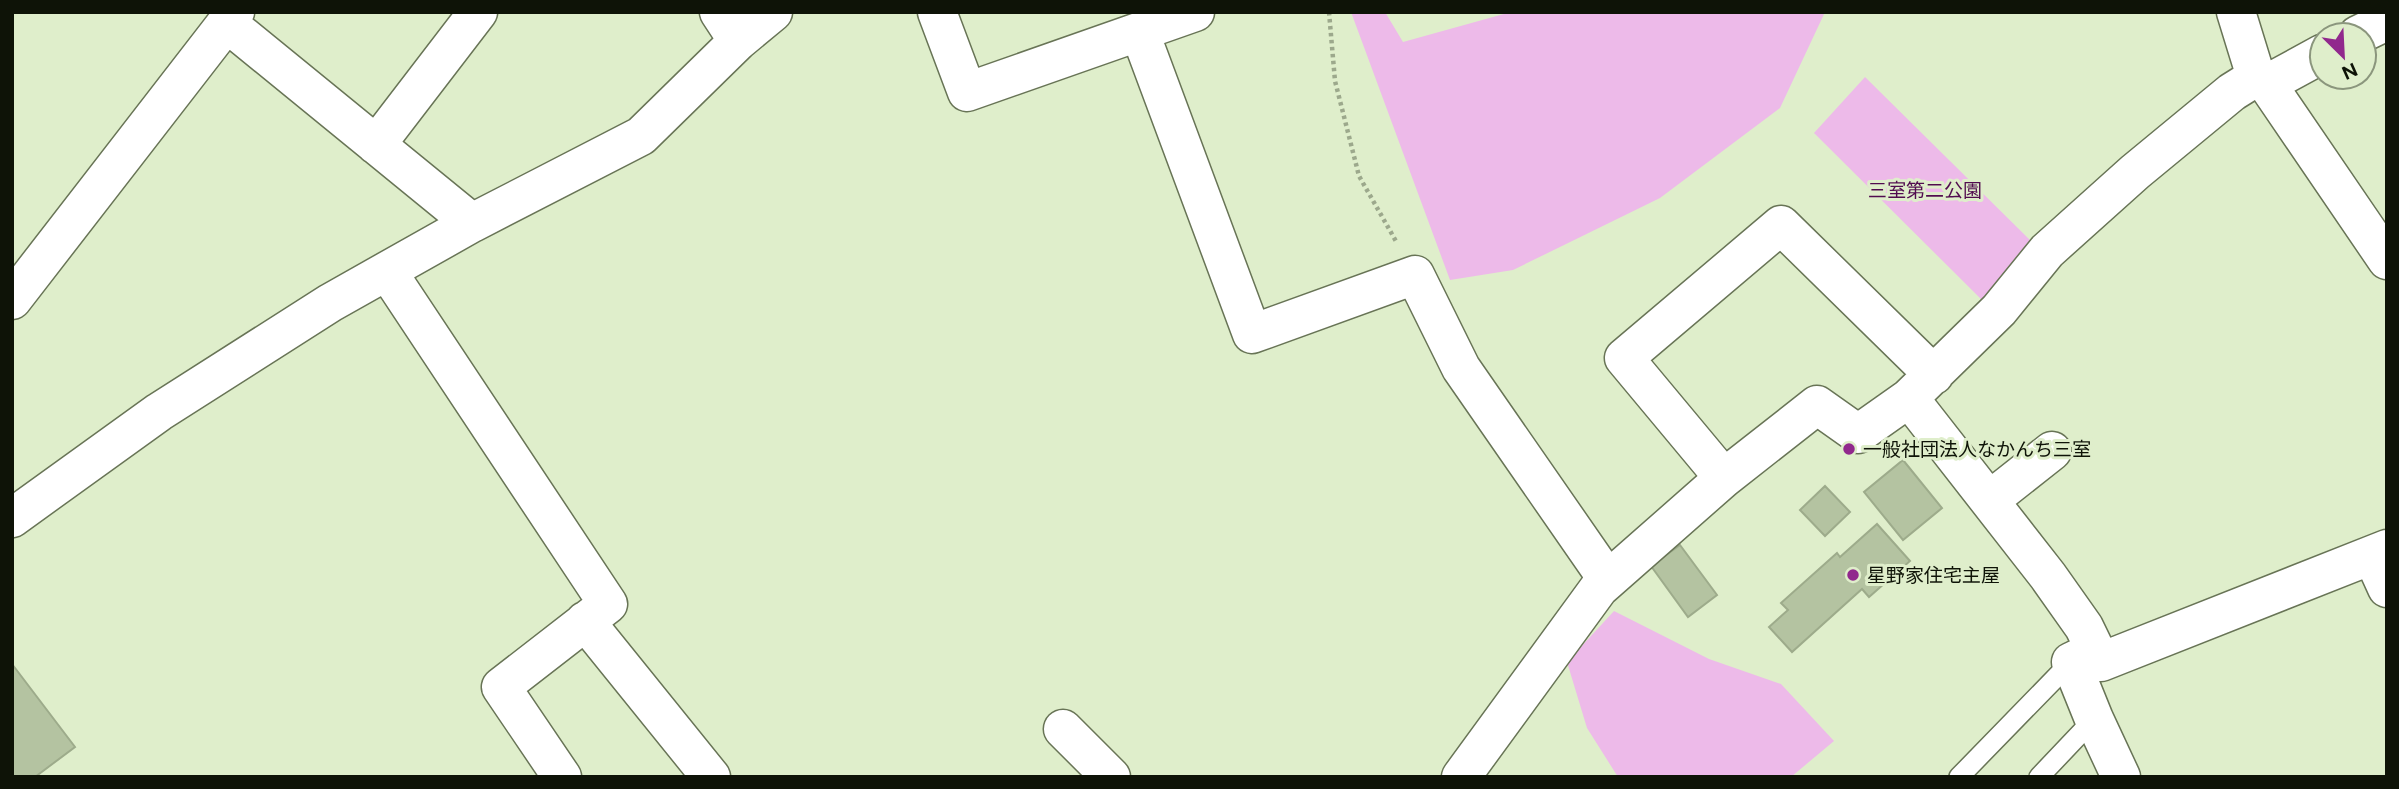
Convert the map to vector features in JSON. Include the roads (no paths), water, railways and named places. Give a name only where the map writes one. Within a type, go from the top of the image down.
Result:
[{"type":"street","points":[[376,145],[478,12]]},
{"type":"street","points":[[12,518],[159,412],[330,303],[472,223],[641,136],[729,27],[773,12]]},
{"type":"street","points":[[937,12],[967,92],[1195,12]]},
{"type":"street","points":[[2236,12],[2262,80],[2387,260]]},
{"type":"street","points":[[12,300],[231,18],[376,145],[472,223]]},
{"type":"street","points":[[1140,33],[1252,334],[1415,275],[1461,368],[1608,580]]},
{"type":"street","points":[[1461,777],[1599,588],[1724,478],[1817,405],[1858,434],[1922,386],[1999,310],[2047,251],[2135,172],[2232,92],[2308,60]]},
{"type":"street","points":[[1724,478],[1624,358],[1781,225],[1922,386],[1990,500],[2077,617],[2094,719],[2121,777]]},
{"type":"street","points":[[387,271],[608,604],[501,687],[562,777]]},
{"type":"street","points":[[1990,500],[2052,451]]},
{"type":"street","points":[[2084,656],[2101,662],[2382,564]]},
{"type":"street","points":[[585,621],[711,777]]},
{"type":"street","points":[[1063,729],[1111,777]]},
{"type":"lane","points":[[1959,777],[2084,656]]},
{"type":"lane","points":[[2039,777],[2094,719]]},
{"type":"place","name":"一般社団法人なかんち三室","points":[[1849,449]]},
{"type":"place","name":"星野家住宅主屋","points":[[1853,575]]},
{"type":"park label","name":"三室第二公園","points":[[1925,190]]}]
